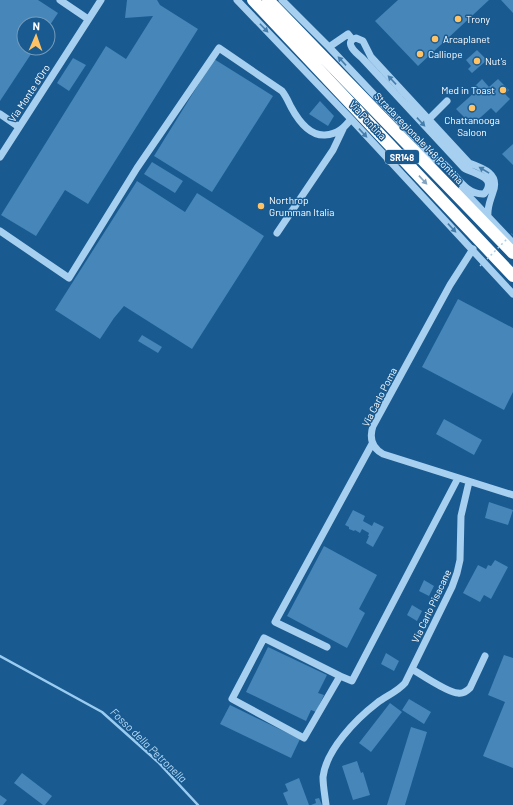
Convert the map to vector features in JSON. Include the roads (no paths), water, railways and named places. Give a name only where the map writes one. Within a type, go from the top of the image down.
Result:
[{"type":"highway","name":"SR148","points":[[253,0],[513,276]]},
{"type":"highway","name":"Strada regionale 148 Pontina","points":[[268,0],[513,253]]},
{"type":"street","points":[[60,0],[88,19]]},
{"type":"street","name":"Via Monte d'Oro","points":[[0,157],[101,0]]},
{"type":"street","name":"Via Pontina","points":[[237,0],[351,119],[513,294]]},
{"type":"street","points":[[282,0],[329,47],[513,242]]},
{"type":"street","points":[[329,47],[350,36],[363,41],[371,57],[469,163],[483,168],[491,174],[495,181],[495,186],[488,209],[488,217]]},
{"type":"street","points":[[350,36],[353,50],[464,168],[485,178],[488,183],[488,187],[484,194],[471,192],[445,165],[432,157]]},
{"type":"street","points":[[0,231],[69,278],[137,168],[219,48],[282,91],[294,112],[312,132],[320,135],[329,135],[343,129]]},
{"type":"street","points":[[429,119],[447,101]]},
{"type":"street","points":[[0,114],[20,127]]},
{"type":"street","points":[[277,232],[333,150],[343,129],[351,119]]},
{"type":"street","name":"Via Carlo Poma","points":[[372,444],[371,434],[373,426],[450,285],[472,250]]},
{"type":"street","points":[[327,647],[275,622],[372,444],[383,454],[513,495]]},
{"type":"street","points":[[340,676],[304,738],[232,699],[264,638],[340,676],[352,682],[458,478]]},
{"type":"street","name":"Via Carlo Pisacane","points":[[326,805],[323,778],[331,755],[345,735],[361,717],[381,700],[402,687],[458,574],[461,549],[462,511],[469,482]]},
{"type":"street","points":[[412,669],[453,692],[460,693],[470,688],[485,656]]},
{"type":"waterway","name":"Fosso della Petronella","points":[[0,656],[102,712],[158,762],[198,805]]},
{"type":"place","name":"Trony","points":[[458,19]]},
{"type":"place","name":"Arcaplanet","points":[[435,39]]},
{"type":"place","name":"Calliope","points":[[420,54]]},
{"type":"place","name":"Nut's","points":[[477,61]]},
{"type":"place","name":"Med in Toast","points":[[503,90]]},
{"type":"place","name":"Chattanooga Saloon","points":[[472,108]]},
{"type":"place","name":"Northrop Grumman Italia","points":[[261,206]]}]
